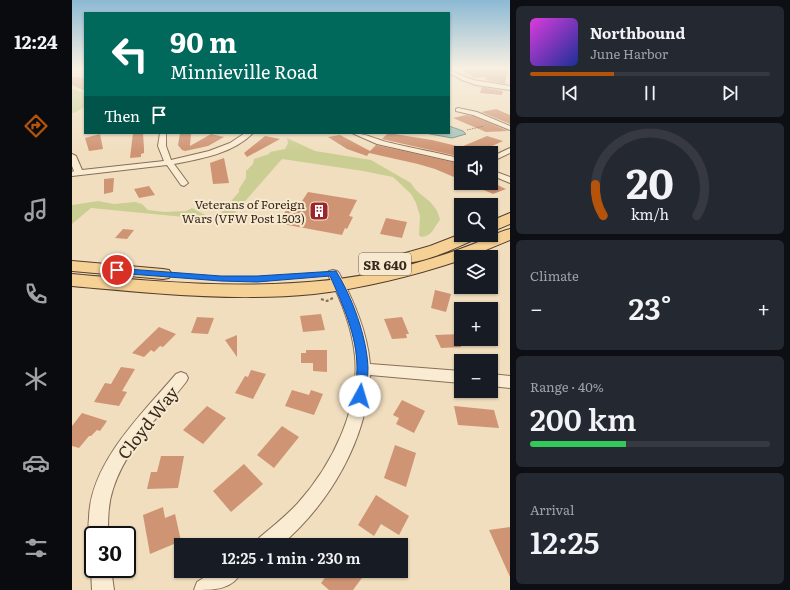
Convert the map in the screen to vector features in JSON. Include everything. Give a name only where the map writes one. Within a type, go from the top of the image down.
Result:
[{"type":"main road","points":[[498,224],[510,218]]},
{"type":"main road","name":"SR 640","points":[[72,266],[221,279],[336,279],[389,276],[430,266],[481,248],[510,234]]},
{"type":"main road","name":"SR 640","points":[[72,280],[218,290],[286,290],[336,279],[436,250],[455,242]]},
{"type":"street","points":[[458,110],[475,113],[510,128]]},
{"type":"street","points":[[163,134],[161,143],[170,162],[184,183]]},
{"type":"street","points":[[72,156],[76,174],[170,162],[201,156],[234,144],[249,134]]},
{"type":"street","points":[[358,134],[379,142],[454,159]]},
{"type":"street","points":[[498,156],[510,150]]},
{"type":"street","points":[[498,175],[510,180]]},
{"type":"street","points":[[274,538],[310,503],[328,476],[341,452],[352,425],[360,396],[363,369],[360,346],[354,323],[336,279]]},
{"type":"street","points":[[363,369],[454,376]]},
{"type":"street","name":"Cloyd Way","points":[[99,526],[100,505],[108,478],[118,457],[128,442],[181,378]]},
{"type":"street","points":[[498,381],[510,382]]},
{"type":"street","points":[[102,578],[103,590]]},
{"type":"street","points":[[204,590],[222,578]]},
{"type":"path","points":[[467,130],[488,125]]},
{"type":"green space","points":[[72,96],[84,96],[84,108],[72,113]]},
{"type":"green space","points":[[287,138],[315,151],[371,160],[411,183],[418,192],[435,207],[440,220],[428,235],[421,237],[419,235],[420,216],[416,203],[411,194],[393,177],[282,159],[232,216],[220,214],[239,192],[239,189],[246,178],[246,171],[253,164],[254,159],[269,154],[270,152],[285,149],[288,143]]},
{"type":"green space","points":[[98,201],[114,204],[135,202],[142,204],[148,210],[165,212],[186,211],[192,208],[215,220],[91,208],[72,224],[72,205]]},
{"type":"water","points":[[450,126],[463,131],[466,134],[452,138],[430,134],[450,134]]},
{"type":"building","points":[[496,109],[510,115],[510,124],[481,112]]},
{"type":"building","points":[[466,115],[473,116],[508,131],[486,132],[453,118]]},
{"type":"building","points":[[100,134],[103,149],[89,151],[85,138]]},
{"type":"building","points":[[133,134],[143,134],[144,153],[141,154],[141,157],[130,158]]},
{"type":"building","points":[[180,134],[191,134],[190,146],[211,134],[224,137],[208,146],[185,151],[178,145]]},
{"type":"building","points":[[387,134],[394,134],[432,140],[457,146],[454,146],[454,155],[382,139]]},
{"type":"building","points":[[340,135],[370,151],[376,145],[454,162],[454,177],[418,164],[369,153],[367,156],[347,149],[328,137]]},
{"type":"building","points":[[265,136],[280,139],[247,157],[244,153]]},
{"type":"building","points":[[487,136],[503,141],[492,146],[463,146]]},
{"type":"building","points":[[224,158],[229,183],[213,184],[210,163]]},
{"type":"building","points":[[114,178],[113,192],[104,194],[104,179]]},
{"type":"building","points":[[498,185],[506,189],[493,194],[484,190],[498,190]]},
{"type":"building","points":[[149,186],[155,195],[139,198],[134,189]]},
{"type":"building","name":"Veterans of Foreign Wars (VFW Post 1503)","points":[[308,192],[357,200],[349,216],[353,217],[342,235],[277,223],[290,205],[298,207]]},
{"type":"building","points":[[386,218],[407,222],[402,238],[380,234]]},
{"type":"building","points":[[123,229],[134,230],[127,239],[115,238]]},
{"type":"building","points":[[435,290],[451,294],[446,312],[431,308]]},
{"type":"building","points":[[321,314],[325,330],[303,332],[300,316]]},
{"type":"building","points":[[197,317],[214,318],[208,334],[191,333]]},
{"type":"building","points":[[402,317],[409,334],[406,334],[407,338],[392,339],[384,319]]},
{"type":"building","points":[[159,327],[176,334],[163,347],[160,346],[154,352],[151,350],[144,357],[132,353]]},
{"type":"building","points":[[454,334],[454,346],[461,347],[441,348],[435,335]]},
{"type":"building","points":[[237,335],[237,357],[225,340]]},
{"type":"building","points":[[306,350],[327,350],[327,372],[313,371],[313,363],[301,363],[301,353],[306,353]]},
{"type":"building","points":[[121,367],[135,369],[122,391],[127,392],[119,406],[94,402],[105,383],[111,384]]},
{"type":"building","points":[[251,370],[266,374],[253,399],[235,393],[245,376],[248,377]]},
{"type":"building","points":[[292,390],[309,395],[311,390],[323,394],[314,415],[285,406]]},
{"type":"building","points":[[402,400],[425,411],[414,433],[396,424],[399,418],[393,415]]},
{"type":"building","points":[[207,406],[226,418],[203,444],[183,430]]},
{"type":"building","points":[[454,406],[494,410],[499,428],[458,425]]},
{"type":"building","points":[[82,413],[107,421],[100,431],[97,430],[89,436],[79,448],[72,446],[72,426]]},
{"type":"building","points":[[282,426],[299,437],[274,468],[257,455]]},
{"type":"building","points":[[395,445],[416,453],[406,487],[384,478]]},
{"type":"building","points":[[161,456],[184,456],[178,488],[147,489],[151,472],[157,472]]},
{"type":"building","points":[[244,464],[263,484],[231,512],[213,491]]},
{"type":"building","points":[[376,495],[409,516],[399,535],[381,524],[374,536],[358,525]]},
{"type":"building","points":[[163,507],[165,518],[175,514],[180,538],[174,538],[174,544],[150,554],[143,515]]},
{"type":"building","points":[[510,527],[510,577],[489,530]]},
{"type":"building","points":[[325,578],[362,578],[353,590],[329,590],[321,583]]},
{"type":"place","name":"Veterans of Foreign Wars (VFW Post 1503)","points":[[319,211]]},
{"type":"route","points":[[117,270],[221,279],[297,277],[333,273],[348,305],[360,346],[363,369],[360,396]]}]
